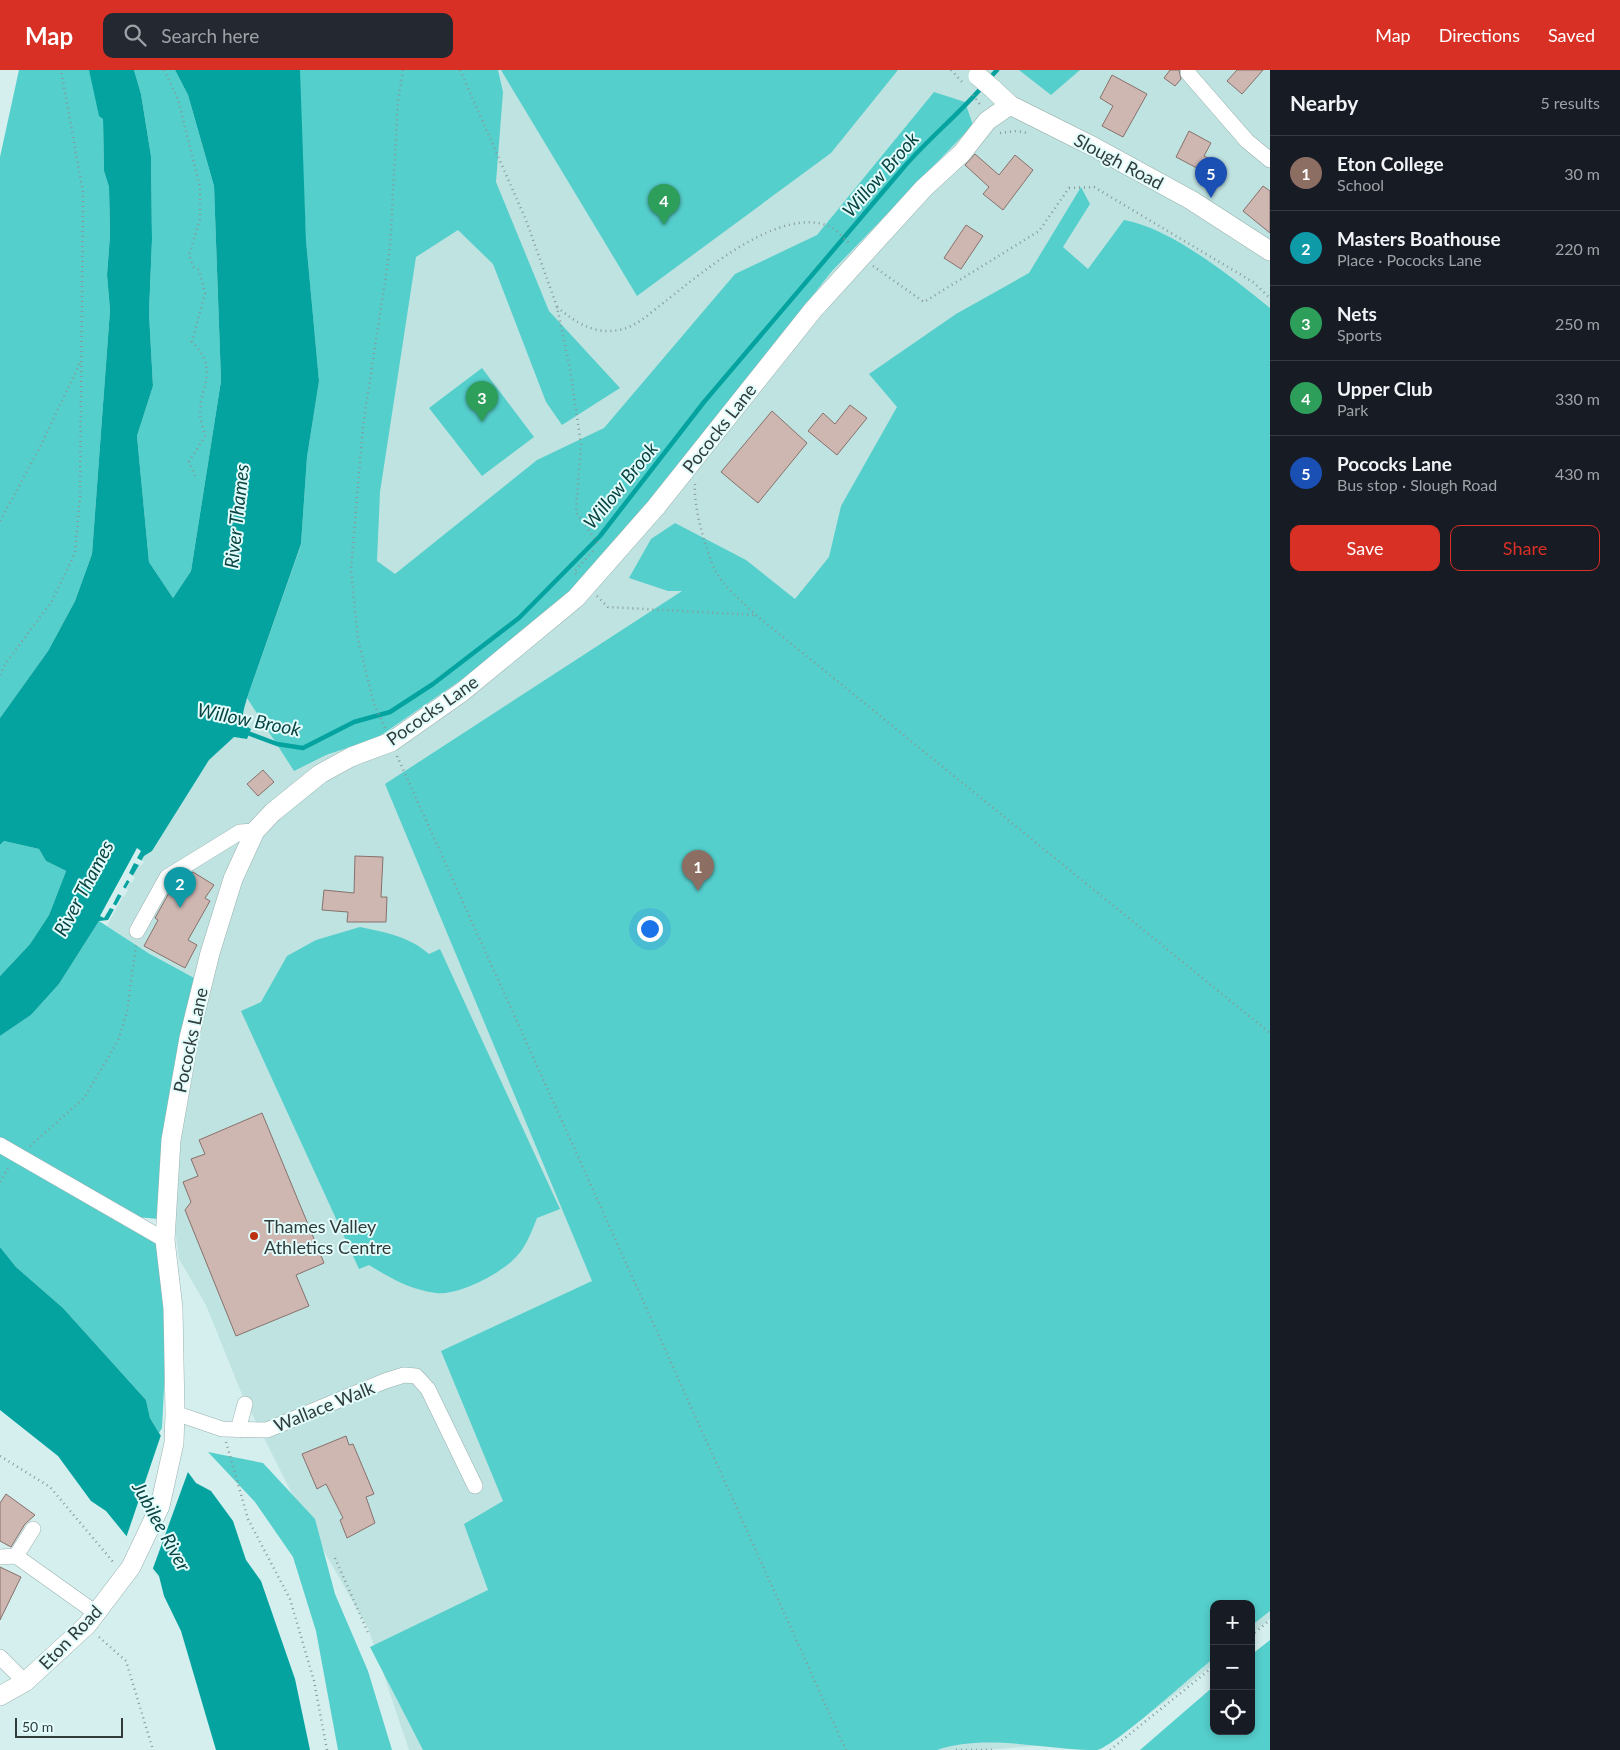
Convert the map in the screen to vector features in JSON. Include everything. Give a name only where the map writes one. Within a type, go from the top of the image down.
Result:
[{"type":"main road","name":"Slough Road","points":[[972,78],[993,89],[1010,105],[1094,147],[1190,200],[1270,251]]},
{"type":"main road","name":"Pococks Lane","points":[[174,1443],[176,1413],[173,1308],[165,1240],[171,1140],[189,1038],[210,953],[233,878],[256,832],[273,812],[320,774],[351,757],[391,742],[462,692],[576,598],[656,507],[813,310],[924,188],[962,152],[987,121],[1010,105]]},
{"type":"main road","name":"Eton Road","points":[[0,1696],[25,1682],[91,1619],[128,1571],[160,1506],[174,1443]]},
{"type":"street","points":[[1188,73],[1247,141],[1270,160]]},
{"type":"street","points":[[136,931],[167,877],[240,832],[256,832]]},
{"type":"street","points":[[0,1146],[165,1240]]},
{"type":"street","name":"Wallace Walk","points":[[176,1413],[222,1429],[267,1430],[385,1381],[404,1375],[416,1376],[428,1389],[475,1486]]},
{"type":"street","points":[[238,1430],[246,1404]]},
{"type":"street","points":[[16,1556],[33,1529]]},
{"type":"street","points":[[0,1557],[16,1556],[91,1619]]},
{"type":"street","points":[[0,1657],[25,1682]]},
{"type":"path","points":[[0,675],[6,662],[52,601],[75,553],[80,497],[83,192],[66,87],[61,70]]},
{"type":"path","points":[[164,70],[178,99],[200,187],[200,219],[189,255],[194,267],[200,270],[206,293],[192,342],[203,354],[208,378],[200,413],[205,436],[189,462],[196,478]]},
{"type":"path","points":[[382,723],[374,704],[358,638],[351,569],[363,426],[390,248],[398,101],[403,70]]},
{"type":"path","points":[[460,70],[526,220],[557,307],[570,369],[581,444],[576,512],[600,544]]},
{"type":"path","points":[[951,70],[972,78]]},
{"type":"path","points":[[874,268],[924,302],[1039,231],[1068,188],[1094,187],[1253,282],[1270,298]]},
{"type":"path","points":[[557,307],[574,321],[587,327],[601,331],[619,330],[636,324],[714,264],[763,234],[802,221],[832,228],[847,242]]},
{"type":"path","points":[[0,521],[40,447],[80,362]]},
{"type":"path","points":[[696,476],[694,493],[702,531],[716,573],[756,615],[1270,1033]]},
{"type":"path","points":[[588,585],[608,606],[756,615]]},
{"type":"path","points":[[391,742],[846,1750]]},
{"type":"path","points":[[0,1182],[15,1154],[28,1148],[51,1124],[70,1112],[84,1098],[118,1041],[127,1012],[134,969],[136,931]]},
{"type":"path","points":[[222,1429],[248,1519],[290,1599],[314,1681],[327,1750]]},
{"type":"path","points":[[0,1456],[50,1487],[128,1571]]},
{"type":"path","points":[[335,1558],[369,1635]]},
{"type":"path","points":[[91,1619],[126,1661],[153,1750]]},
{"type":"path","points":[[1255,1633],[1270,1620]]},
{"type":"path","points":[[1110,1750],[1210,1669]]},
{"type":"path","points":[[956,1750],[994,1750]]},
{"type":"shaded area","points":[[19,70],[89,70],[91,74],[103,119],[104,171],[109,187],[110,235],[107,275],[110,310],[92,554],[75,601],[48,651],[0,718],[0,157]]},
{"type":"shaded area","points":[[134,70],[175,70],[188,95],[214,186],[221,381],[191,571],[173,598],[149,562],[137,436],[153,386],[149,313],[152,240],[151,156],[141,94]]},
{"type":"shaded area","points":[[298,70],[498,70],[503,92],[496,182],[549,311],[620,388],[562,425],[546,402],[493,264],[458,230],[416,257],[380,492],[377,561],[395,574],[537,460],[604,428],[735,274],[817,235],[934,92],[965,102],[973,125],[832,271],[662,486],[576,588],[474,671],[377,738],[326,755],[294,771],[247,698],[301,545],[307,457],[319,381],[306,240]]},
{"type":"shaded area","points":[[300,70],[1270,70],[1270,1619],[1255,1632],[1255,1600],[1210,1600],[1210,1667],[1117,1739],[986,1750],[409,1750],[368,1628],[297,1504],[241,1392],[206,1305],[179,1259],[176,1235],[177,1159],[204,1013],[211,992],[107,926],[144,856],[152,851],[209,760],[234,737],[247,738],[251,730],[245,726],[242,720],[247,698]]},
{"type":"shaded area","points":[[501,70],[898,70],[831,153],[637,296]]},
{"type":"shaded area","points":[[1019,70],[1080,70],[1051,95]]},
{"type":"shaded area","points":[[1081,187],[1090,204],[1063,247],[1088,269],[1124,220],[1142,225],[1181,243],[1220,269],[1270,308],[1270,1611],[1255,1623],[1255,1600],[1210,1600],[1210,1661],[1136,1724],[1106,1746],[1097,1750],[975,1743],[955,1745],[937,1750],[423,1750],[370,1647],[488,1590],[464,1524],[503,1501],[441,1351],[592,1281],[385,784],[682,591],[668,591],[629,578],[651,539],[675,523],[746,560],[795,599],[829,557],[841,506],[897,407],[869,374],[956,314],[1029,273]]},
{"type":"shaded area","points":[[482,368],[534,437],[482,476],[429,408]]},
{"type":"shaded area","points":[[4,841],[39,849],[46,861],[66,871],[49,915],[30,944],[0,976],[0,845]]},
{"type":"shaded area","points":[[99,921],[150,954],[196,979],[158,1219],[137,1217],[0,1140],[0,1036],[31,1015],[59,984]]},
{"type":"shaded area","points":[[360,927],[405,939],[429,954],[440,949],[560,1209],[537,1218],[524,1247],[517,1257],[505,1267],[487,1278],[455,1291],[436,1293],[418,1289],[401,1283],[369,1265],[359,1269],[241,1011],[261,1002],[287,956],[316,940]]},
{"type":"shaded area","points":[[0,1152],[160,1246],[166,1350],[162,1428],[159,1433],[150,1418],[146,1400],[63,1308],[16,1267],[0,1247]]},
{"type":"shaded area","points":[[208,1452],[263,1463],[315,1519],[335,1594],[368,1671],[392,1750],[338,1750],[316,1631],[293,1557],[255,1502]]},
{"type":"shaded area","points":[[1270,1640],[1270,1750],[1140,1750],[1210,1689],[1210,1735],[1255,1735],[1255,1652]]},
{"type":"water","name":"River Thames","points":[[89,70],[134,70],[141,94],[151,156],[152,240],[149,313],[153,386],[137,436],[149,562],[173,598],[191,571],[221,381],[214,186],[188,95],[175,70],[300,70],[306,240],[319,381],[307,457],[301,544],[247,698],[243,719],[244,723],[251,729],[247,739],[234,737],[209,760],[152,851],[144,856],[108,920],[99,921],[59,984],[31,1015],[0,1036],[0,976],[30,944],[49,915],[66,871],[46,861],[39,849],[4,841],[0,845],[0,718],[48,651],[75,601],[92,554],[110,310],[107,275],[110,235],[109,187],[104,171],[103,119],[99,116]]},
{"type":"water","name":"Jubilee River","points":[[0,1247],[16,1267],[63,1308],[146,1400],[150,1418],[159,1433],[196,1483],[211,1491],[233,1521],[246,1560],[261,1581],[295,1679],[310,1750],[216,1750],[181,1631],[164,1596],[159,1576],[106,1511],[91,1501],[58,1456],[0,1410]]},
{"type":"pier","points":[[137,848],[141,851],[137,858],[144,862],[141,866],[134,863],[129,873],[135,877],[132,883],[127,880],[123,887],[128,890],[124,897],[118,894],[113,904],[117,906],[115,910],[110,908],[104,918],[100,916]]},
{"type":"pier","points":[[162,1432],[189,1469],[152,1571],[126,1538]]},
{"type":"building","points":[[1170,70],[1179,70],[1181,79],[1175,86],[1164,78]]},
{"type":"building","points":[[1237,70],[1263,70],[1242,94],[1227,81]]},
{"type":"building","points":[[1112,75],[1147,94],[1123,137],[1102,126],[1113,106],[1100,98]]},
{"type":"building","points":[[1189,131],[1211,143],[1204,156],[1218,163],[1212,176],[1176,157]]},
{"type":"building","points":[[975,154],[999,175],[1015,155],[1033,170],[1003,210],[983,194],[989,187],[965,165]]},
{"type":"building","points":[[1263,186],[1270,191],[1270,233],[1243,211]]},
{"type":"building","points":[[966,225],[983,236],[961,269],[944,258]]},
{"type":"building","points":[[850,405],[867,418],[837,455],[808,431],[823,413],[835,424]]},
{"type":"building","points":[[772,411],[807,443],[758,503],[721,472]]},
{"type":"building","points":[[263,770],[274,782],[258,796],[247,784]]},
{"type":"building","points":[[355,856],[383,857],[381,897],[387,897],[386,922],[347,922],[348,912],[322,910],[324,890],[354,893]]},
{"type":"building","points":[[193,872],[214,885],[205,898],[210,901],[188,940],[197,945],[185,968],[144,946],[158,920],[155,918],[174,884],[179,884],[182,879]]},
{"type":"building","name":"Thames Valley Athletics Centre","points":[[262,1113],[324,1263],[296,1275],[309,1306],[236,1336],[185,1210],[191,1202],[183,1182],[198,1176],[191,1159],[205,1154],[199,1140]]},
{"type":"building","points":[[346,1436],[349,1445],[353,1444],[374,1494],[366,1497],[375,1523],[347,1538],[340,1520],[343,1518],[326,1484],[317,1489],[302,1454]]},
{"type":"building","points":[[6,1494],[35,1515],[25,1524],[11,1547],[0,1541],[0,1503]]},
{"type":"building","points":[[0,1567],[21,1577],[0,1620]]},
{"type":"waterway","name":"Willow Brook","points":[[988,80],[997,70]]},
{"type":"waterway","name":"Willow Brook","points":[[245,732],[277,744],[303,748],[354,722],[390,712],[433,684],[519,618],[600,536],[704,402],[904,167],[983,86]]},
{"type":"place","name":"Pococks Lane","points":[[1211,198]]},
{"type":"place","name":"Upper Club","points":[[664,225]]},
{"type":"place","name":"Nets","points":[[482,422]]},
{"type":"place","name":"Eton College","points":[[698,891]]},
{"type":"place","name":"Masters Boathouse","points":[[180,908]]},
{"type":"place","name":"Thames Valley Athletics Centre","points":[[254,1236]]}]
